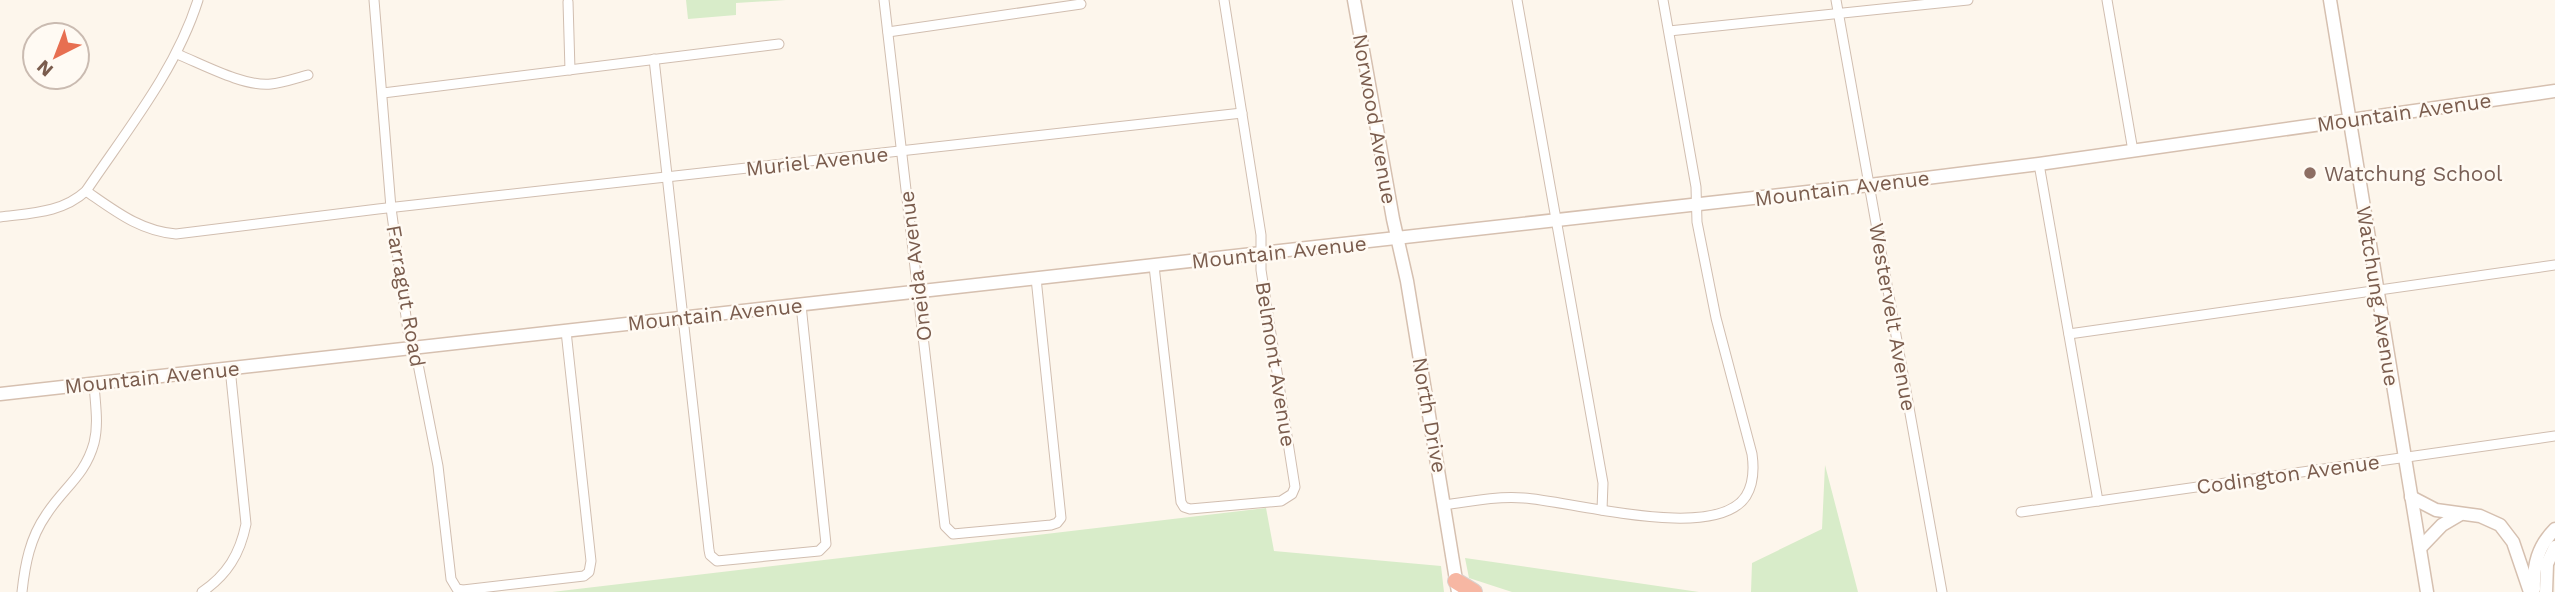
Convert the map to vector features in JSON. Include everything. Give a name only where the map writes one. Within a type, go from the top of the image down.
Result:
[{"type":"highway","points":[[1457,587],[1474,592]]},
{"type":"street","points":[[0,217],[47,212],[65,206],[86,191],[177,54],[198,0]]},
{"type":"street","name":"Farragut Road","points":[[374,0],[391,208],[408,331],[438,466],[451,579],[457,589],[584,576],[589,572],[591,561],[566,331]]},
{"type":"street","name":"Oneida Avenue","points":[[884,0],[945,526],[947,531],[953,534],[1051,525],[1058,523],[1061,517],[1036,278]]},
{"type":"street","name":"Belmont Avenue","points":[[1154,266],[1181,502],[1184,507],[1190,509],[1280,500],[1292,494],[1294,487],[1261,270],[1261,235],[1224,0]]},
{"type":"street","name":"Norwood Avenue","points":[[1354,0],[1392,219],[1398,238]]},
{"type":"street","points":[[1517,0],[1603,483],[1602,510]]},
{"type":"street","points":[[1445,505],[1507,497],[1662,519],[1704,516],[1728,509],[1741,502],[1750,489],[1754,471],[1751,445],[1716,318],[1697,222],[1696,187],[1663,0]]},
{"type":"street","name":"Westervelt Avenue","points":[[1836,0],[1942,592]]},
{"type":"street","points":[[1669,31],[1968,0]]},
{"type":"street","points":[[2107,0],[2133,151]]},
{"type":"street","name":"Watchung Avenue","points":[[2330,0],[2427,592]]},
{"type":"street","points":[[568,2],[570,70]]},
{"type":"street","points":[[888,32],[1081,4]]},
{"type":"street","points":[[383,93],[779,44]]},
{"type":"street","points":[[177,54],[270,85],[308,75]]},
{"type":"street","points":[[654,59],[709,550],[713,558],[722,561],[818,551],[826,544],[801,304]]},
{"type":"street","name":"Mountain Avenue","points":[[0,394],[1870,185],[2039,164],[2555,91]]},
{"type":"street","name":"Muriel Avenue","points":[[86,191],[133,223],[147,229],[176,234],[1242,113]]},
{"type":"street","points":[[2039,164],[2098,501]]},
{"type":"street","name":"North Drive","points":[[1398,238],[1457,587]]},
{"type":"street","points":[[2069,334],[2555,265]]},
{"type":"street","points":[[202,592],[226,571],[236,556],[246,524],[230,368]]},
{"type":"street","points":[[22,592],[26,561],[36,533],[46,515],[76,480],[89,456],[97,425],[94,383]]},
{"type":"street","name":"Codington Avenue","points":[[2021,512],[2555,436]]},
{"type":"street","points":[[2411,497],[2436,510],[2487,518],[2504,530],[2516,550],[2533,592]]},
{"type":"street","points":[[2420,548],[2442,525],[2459,515]]},
{"type":"street","points":[[2533,592],[2536,561],[2545,540],[2555,529]]},
{"type":"street","points":[[2546,592],[2547,564],[2555,547]]},
{"type":"green space","points":[[686,0],[786,0],[736,3],[736,15],[688,19]]},
{"type":"green space","points":[[1825,465],[1858,592],[1751,592],[1752,563],[1822,529]]},
{"type":"green space","points":[[1266,508],[1274,551],[1441,566],[1444,592],[552,592]]},
{"type":"green space","points":[[1465,558],[1699,592],[1512,592],[1469,578]]},
{"type":"place","name":"Watchung School","points":[[2310,173]]}]
